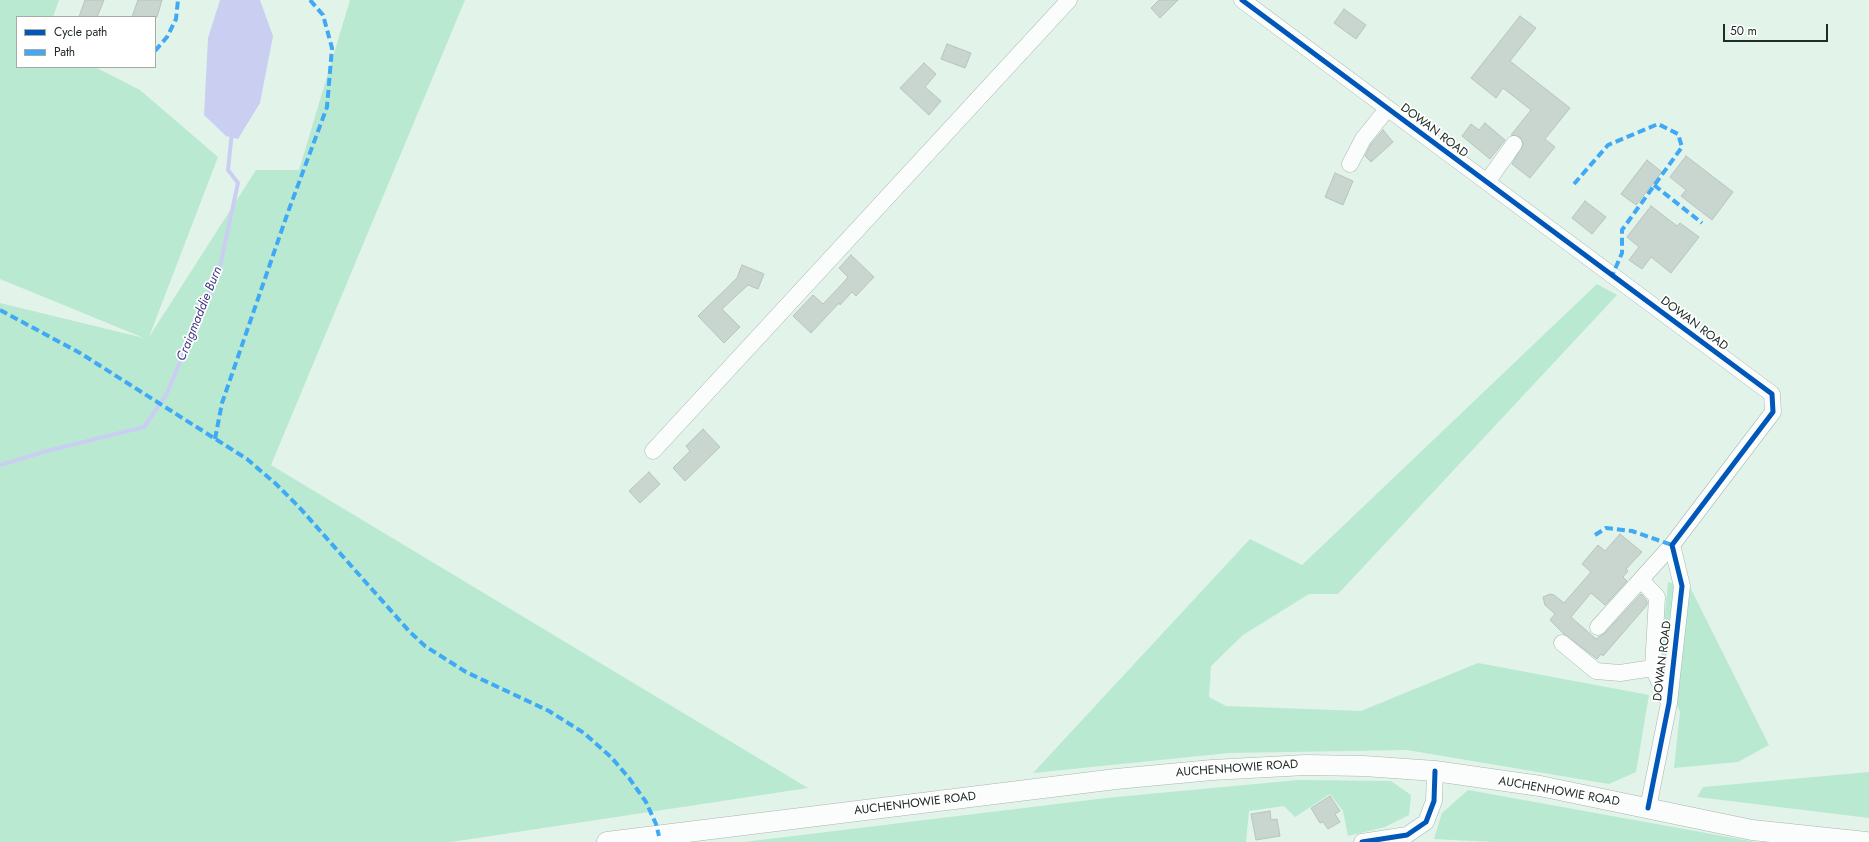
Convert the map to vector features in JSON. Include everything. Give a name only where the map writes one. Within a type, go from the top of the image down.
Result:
[{"type":"main road","name":"AUCHENHOWIE ROAD","points":[[607,842],[1116,779],[1212,770],[1306,765],[1364,766],[1435,771],[1540,786],[1752,830],[1866,842]]},
{"type":"street","points":[[653,451],[1069,0]]},
{"type":"street","name":"DOWAN ROAD","points":[[1250,2],[1387,109],[1772,394],[1773,412],[1672,545],[1682,586],[1669,703],[1648,808]]},
{"type":"street","points":[[1350,164],[1363,138],[1387,109]]},
{"type":"street","points":[[1486,182],[1514,144]]},
{"type":"street","points":[[1598,627],[1642,581],[1672,545]]},
{"type":"street","points":[[1642,581],[1658,597],[1653,668],[1669,703]]},
{"type":"street","points":[[1562,643],[1596,671],[1620,673],[1653,668]]},
{"type":"street","points":[[1362,842],[1407,835],[1426,822],[1434,802],[1435,771]]},
{"type":"green space","points":[[0,0],[59,0],[53,16],[16,16],[16,68],[97,68],[140,90],[218,157],[149,337],[256,170],[299,170],[350,0],[465,0],[271,465],[808,788],[451,842],[0,842],[0,303],[144,338],[0,279]]},
{"type":"green space","points":[[1597,284],[1617,295],[1338,594],[1309,594],[1243,635],[1211,666],[1209,697],[1226,706],[1361,711],[1478,663],[1649,695],[1636,772],[1609,784],[1407,750],[1229,753],[1033,773],[1250,539],[1302,565]]},
{"type":"green space","points":[[1668,582],[1691,589],[1769,745],[1738,762],[1674,768],[1680,712],[1660,668]]},
{"type":"green space","points":[[1869,772],[1869,818],[1697,797],[1703,787]]},
{"type":"green space","points":[[1298,780],[1391,781],[1411,795],[1409,815],[1385,827],[1348,836],[1343,811],[1330,794],[1295,817],[1284,806],[1249,811],[1246,842],[744,842],[1106,798]]},
{"type":"green space","points":[[1468,790],[1756,842],[1495,842],[1434,839],[1442,813]]},
{"type":"water","points":[[220,0],[260,0],[273,36],[260,103],[238,139],[226,136],[204,115],[208,38]]},
{"type":"building","points":[[85,0],[104,0],[97,16],[79,16]]},
{"type":"building","points":[[138,0],[162,0],[157,17],[132,16]]},
{"type":"building","points":[[1159,0],[1178,0],[1160,18],[1151,8]]},
{"type":"building","points":[[1344,9],[1366,25],[1356,39],[1334,23]]},
{"type":"building","points":[[1520,16],[1536,28],[1510,61],[1570,108],[1545,139],[1555,147],[1530,178],[1512,164],[1523,144],[1520,137],[1511,135],[1531,110],[1503,88],[1496,98],[1471,78]]},
{"type":"building","points":[[947,44],[971,53],[965,68],[941,59]]},
{"type":"building","points":[[924,63],[936,74],[925,87],[941,101],[929,115],[900,88]]},
{"type":"building","points":[[1485,123],[1505,140],[1490,159],[1462,136],[1471,124],[1479,130]]},
{"type":"building","points":[[1383,130],[1393,142],[1371,162],[1365,156],[1371,144]]},
{"type":"building","points":[[1686,156],[1733,192],[1712,220],[1681,196],[1686,190],[1670,177]]},
{"type":"building","points":[[1647,160],[1662,172],[1636,205],[1621,194]]},
{"type":"building","points":[[1335,173],[1353,181],[1343,205],[1325,197]]},
{"type":"building","points":[[1585,201],[1606,217],[1592,234],[1572,218]]},
{"type":"building","points":[[1651,206],[1677,226],[1680,223],[1699,237],[1671,273],[1651,257],[1642,269],[1629,260],[1639,247],[1627,237]]},
{"type":"building","points":[[851,255],[874,277],[856,296],[852,292],[840,305],[839,303],[811,333],[793,316],[813,295],[823,304],[843,283],[848,277],[839,268]]},
{"type":"building","points":[[742,265],[764,274],[758,289],[748,285],[722,309],[740,327],[724,343],[698,316],[737,278]]},
{"type":"building","points":[[703,429],[720,447],[685,481],[673,468],[690,451],[686,446]]},
{"type":"building","points":[[649,472],[660,484],[640,503],[629,491]]},
{"type":"building","points":[[1620,534],[1642,552],[1626,569],[1628,571],[1623,577],[1627,581],[1605,605],[1591,593],[1571,617],[1596,639],[1605,633],[1641,594],[1647,601],[1647,605],[1603,656],[1601,654],[1597,659],[1564,634],[1550,620],[1555,614],[1545,605],[1543,597],[1550,594],[1554,595],[1564,603],[1591,572],[1582,564],[1598,545],[1605,551]]},
{"type":"building","points":[[1330,796],[1340,811],[1335,814],[1340,822],[1328,829],[1323,822],[1320,823],[1311,808]]},
{"type":"building","points":[[1270,811],[1271,820],[1277,819],[1280,836],[1256,840],[1251,814]]},
{"type":"waterway","name":"Craigmaddie Burn","points":[[0,465],[43,452],[144,427],[166,395],[219,271],[238,183],[228,170],[232,132]]},
{"type":"marked path","points":[[156,50],[167,37],[176,19],[178,0]]},
{"type":"marked path","points":[[215,439],[222,403],[288,212],[327,107],[332,48],[323,15],[310,0]]},
{"type":"marked path","points":[[1574,184],[1608,145],[1658,124],[1678,134],[1682,147],[1622,230],[1622,253],[1612,276]]},
{"type":"marked path","points":[[1654,185],[1702,223]]},
{"type":"marked path","points":[[0,310],[80,353],[247,459],[276,484],[299,507],[409,631],[425,646],[466,672],[549,711],[584,733],[611,757],[629,778],[646,802],[656,824],[659,836]]},
{"type":"marked path","points":[[1595,535],[1606,528],[1632,531],[1672,545]]},
{"type":"cycle path","points":[[1242,0],[1772,394],[1773,412],[1672,545],[1682,586],[1669,703],[1648,808]]},
{"type":"cycle path","points":[[1362,842],[1407,835],[1426,822],[1434,801],[1435,771]]}]
